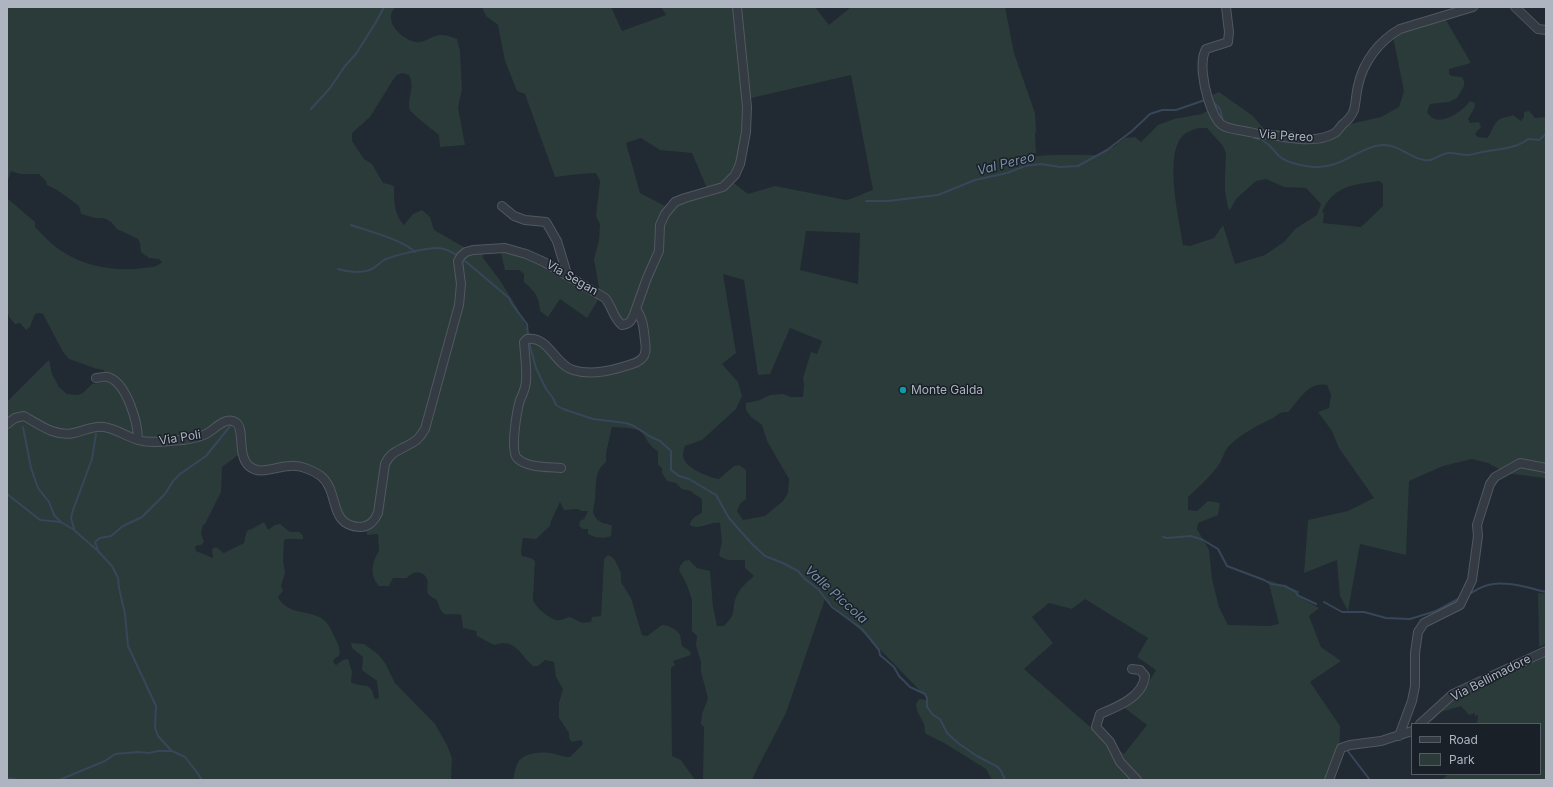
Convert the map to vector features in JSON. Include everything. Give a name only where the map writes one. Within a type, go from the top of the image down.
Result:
[{"type":"street","name":"Via Segan","points":[[362,527],[375,520],[378,512],[385,464],[388,457],[416,441],[425,429],[459,305],[461,284],[458,261],[466,252],[505,248],[526,254],[567,274],[605,298],[609,302],[615,319],[622,325],[631,322],[647,278],[659,251],[660,225],[665,214],[675,202],[723,187],[735,175],[740,164],[746,132],[748,107],[738,7]]},
{"type":"street","name":"Via Pereo","points":[[1226,7],[1229,32],[1228,42],[1206,49],[1202,56],[1205,89],[1213,114],[1221,125],[1228,129],[1261,135],[1270,134],[1289,138],[1310,139],[1322,138],[1335,133],[1354,111],[1358,84],[1365,67],[1372,54],[1389,36],[1400,29],[1473,7]]},
{"type":"street","points":[[1515,7],[1538,29],[1546,30]]},
{"type":"street","points":[[502,206],[514,216],[525,220],[546,222],[557,241],[567,274]]},
{"type":"street","points":[[562,468],[528,464],[517,458],[514,452],[514,440],[520,401],[524,392],[526,381],[524,342],[527,339],[532,338],[538,340],[547,347],[564,366],[571,370],[582,372],[603,372],[639,362],[644,357],[646,351],[640,314],[636,309]]},
{"type":"street","points":[[96,378],[108,377],[122,387],[138,428],[138,440]]},
{"type":"street","name":"Via Poli","points":[[7,416],[12,416],[15,418],[24,416],[50,431],[58,433],[73,433],[101,426],[113,429],[138,440],[148,442],[161,442],[197,437],[206,434],[227,421],[233,420],[238,423],[240,428],[242,455],[250,467],[262,471],[291,465],[311,470],[321,477],[329,486],[336,511],[341,519],[350,525],[362,527]]},
{"type":"street","points":[[7,424],[15,418]]},
{"type":"street","points":[[1399,736],[1416,686],[1414,654],[1418,632],[1424,624],[1460,605],[1472,580],[1478,536],[1477,525],[1490,484],[1495,477],[1520,463],[1546,468]]},
{"type":"street","name":"Via Bellimadore","points":[[1421,723],[1453,694],[1546,650]]},
{"type":"street","points":[[1132,670],[1140,670],[1145,676],[1144,684],[1134,696],[1100,714],[1096,727],[1110,742],[1120,762],[1137,780]]},
{"type":"street","points":[[1329,780],[1341,748],[1350,745],[1381,741],[1411,731]]},
{"type":"green space","points":[[7,7],[396,7],[391,14],[393,26],[407,39],[420,42],[442,35],[457,39],[460,51],[462,90],[458,107],[465,145],[440,147],[439,135],[410,110],[409,102],[412,85],[411,80],[409,75],[402,73],[397,75],[393,80],[370,117],[352,133],[352,141],[364,159],[372,164],[383,183],[394,187],[396,212],[404,225],[413,214],[422,210],[430,217],[434,230],[469,250],[482,249],[483,258],[499,279],[516,306],[529,332],[573,368],[598,369],[629,363],[642,354],[645,340],[638,311],[623,324],[601,295],[587,318],[560,299],[548,317],[540,311],[539,302],[536,295],[524,282],[524,274],[519,270],[505,270],[500,249],[523,253],[600,294],[594,259],[599,240],[600,224],[596,216],[600,181],[596,173],[555,177],[525,94],[517,91],[505,61],[498,25],[486,16],[482,7],[611,7],[622,31],[666,15],[661,7],[815,7],[829,25],[850,8],[849,7],[1005,7],[1014,53],[1035,113],[1036,153],[1026,157],[1050,155],[1097,155],[1115,146],[1125,138],[1135,137],[1141,142],[1158,125],[1174,119],[1202,114],[1214,107],[1210,96],[1219,92],[1253,116],[1265,130],[1287,130],[1307,134],[1326,135],[1346,125],[1381,117],[1399,107],[1404,91],[1392,32],[1443,15],[1471,63],[1449,69],[1449,74],[1452,76],[1462,77],[1464,86],[1457,98],[1449,102],[1430,104],[1427,112],[1431,117],[1443,119],[1449,117],[1456,114],[1470,101],[1475,103],[1475,107],[1468,119],[1470,123],[1479,122],[1481,127],[1475,134],[1478,137],[1487,138],[1496,123],[1502,118],[1513,115],[1521,121],[1524,117],[1524,112],[1529,111],[1535,118],[1546,117],[1546,480],[1544,478],[1506,473],[1488,463],[1472,459],[1443,466],[1409,481],[1406,555],[1360,544],[1348,611],[1340,596],[1337,560],[1304,573],[1308,520],[1348,511],[1374,498],[1339,448],[1332,431],[1318,412],[1329,408],[1331,395],[1327,385],[1315,386],[1309,389],[1288,412],[1279,414],[1253,428],[1237,439],[1225,451],[1220,463],[1213,472],[1188,497],[1188,510],[1197,511],[1208,501],[1220,503],[1218,515],[1198,523],[1197,529],[1209,550],[1212,579],[1219,607],[1228,625],[1269,626],[1279,624],[1268,580],[1299,591],[1299,597],[1319,608],[1309,616],[1321,647],[1341,661],[1310,682],[1340,726],[1339,757],[1330,780],[992,780],[986,769],[944,743],[926,734],[924,724],[916,704],[919,699],[929,700],[867,636],[825,599],[786,713],[752,780],[703,780],[704,727],[701,724],[702,714],[708,698],[696,645],[697,636],[692,631],[692,600],[687,585],[679,570],[680,566],[684,561],[689,560],[697,568],[710,571],[713,607],[717,626],[724,626],[729,621],[733,614],[735,600],[739,592],[754,576],[745,568],[745,560],[727,560],[719,555],[722,542],[720,523],[712,523],[697,527],[690,525],[696,516],[702,513],[702,499],[691,491],[682,489],[676,483],[667,481],[662,473],[662,468],[658,465],[658,451],[651,446],[643,434],[633,429],[612,427],[606,453],[606,462],[599,470],[597,475],[593,512],[594,516],[598,520],[612,526],[611,536],[599,538],[588,534],[588,529],[583,529],[579,526],[580,521],[584,519],[588,511],[581,511],[578,509],[564,510],[560,502],[550,526],[536,539],[523,538],[521,551],[522,556],[531,558],[535,561],[534,602],[542,612],[554,619],[560,620],[570,617],[582,623],[591,622],[592,617],[601,616],[604,559],[608,555],[615,560],[621,573],[621,582],[631,598],[642,635],[647,636],[662,625],[672,628],[679,633],[682,646],[690,651],[691,655],[673,661],[675,665],[671,668],[672,756],[681,760],[695,780],[513,780],[517,764],[524,757],[534,753],[550,753],[570,757],[583,744],[581,740],[572,742],[569,738],[569,733],[559,718],[559,703],[563,689],[556,677],[554,662],[545,660],[538,666],[533,666],[512,645],[501,643],[494,645],[477,636],[476,631],[463,628],[461,615],[446,614],[441,611],[437,600],[429,595],[427,591],[428,581],[421,573],[413,573],[407,578],[393,578],[389,586],[379,586],[373,573],[373,564],[379,551],[378,534],[367,535],[366,526],[342,520],[330,488],[319,476],[293,466],[256,471],[241,453],[222,467],[221,492],[205,524],[203,525],[201,533],[204,542],[195,547],[196,551],[213,558],[212,549],[216,547],[224,553],[244,543],[248,530],[264,522],[268,530],[275,525],[280,524],[290,532],[299,532],[303,535],[303,539],[284,540],[283,560],[285,573],[281,586],[283,591],[278,597],[287,607],[293,610],[313,614],[326,622],[338,644],[340,653],[333,662],[336,665],[343,660],[348,659],[352,672],[351,682],[369,687],[372,690],[375,699],[379,698],[377,681],[362,670],[363,657],[352,648],[351,643],[364,644],[379,655],[385,663],[395,683],[435,724],[447,745],[452,758],[451,780],[7,780],[7,402],[49,360],[52,374],[59,387],[67,394],[78,395],[83,393],[92,384],[111,381],[110,377],[103,370],[69,359],[63,352],[43,314],[35,314],[30,327],[26,330],[20,323],[15,324],[9,317],[7,310],[7,198],[35,222],[35,227],[53,245],[69,256],[89,264],[121,269],[153,267],[162,262],[159,259],[149,258],[141,252],[138,239],[117,229],[111,222],[104,218],[95,218],[81,214],[79,206],[47,185],[46,181],[39,174],[20,174],[11,171],[7,183]],"holes":[[[851,75],[873,190],[846,200],[775,186],[748,194],[730,180],[745,140],[747,99]],[[1207,128],[1223,146],[1226,154],[1225,190],[1228,208],[1230,210],[1236,199],[1256,181],[1266,179],[1284,187],[1306,188],[1321,204],[1317,215],[1295,229],[1285,241],[1265,255],[1235,264],[1223,225],[1214,238],[1190,246],[1183,245],[1173,177],[1175,151],[1181,138],[1193,130]],[[641,138],[660,150],[692,153],[709,193],[667,207],[640,193],[626,143]],[[1379,181],[1383,184],[1383,206],[1361,227],[1323,223],[1324,213],[1322,212],[1332,196],[1345,188]],[[806,231],[860,233],[858,284],[800,270]],[[723,274],[744,280],[758,375],[770,374],[790,328],[822,341],[817,354],[811,352],[803,378],[803,397],[791,397],[783,394],[770,395],[760,400],[746,403],[746,410],[751,417],[762,425],[767,441],[789,479],[788,493],[783,501],[765,516],[743,520],[737,511],[740,504],[746,499],[746,470],[739,465],[734,466],[719,479],[700,473],[687,464],[683,457],[685,446],[702,440],[736,409],[742,396],[738,382],[722,364],[736,353]],[[1085,599],[1148,638],[1137,657],[1156,670],[1141,695],[1122,706],[1147,725],[1124,754],[1096,732],[1024,669],[1053,643],[1032,617],[1049,603],[1072,609]]]},
{"type":"green space","points":[[1538,593],[1546,594],[1546,644],[1539,647]]},
{"type":"green space","points":[[1546,652],[1546,780],[1442,780],[1447,775],[1541,775],[1541,723],[1477,723],[1478,715],[1475,716],[1475,713],[1469,715],[1461,706],[1441,712],[1432,721],[1427,720],[1443,701]]},
{"type":"waterway","points":[[311,109],[330,88],[345,66],[356,54],[384,7]]},
{"type":"waterway","name":"Val Pereo","points":[[866,201],[888,201],[938,195],[975,180],[1007,173],[1025,166],[1041,164],[1060,167],[1078,166],[1107,150],[1132,131],[1150,114],[1162,110],[1176,110],[1205,100]]},
{"type":"waterway","name":"Val Pereo","points":[[1214,103],[1220,109],[1223,121]]},
{"type":"waterway","name":"Val Pereo","points":[[1262,140],[1286,161],[1305,166],[1324,167],[1333,165],[1365,150],[1382,145],[1394,147],[1419,159],[1432,160],[1446,153],[1470,155],[1506,148],[1518,145],[1528,139],[1539,140],[1546,134]]},
{"type":"waterway","name":"Val Pereo","points":[[1254,137],[1258,139]]},
{"type":"waterway","points":[[351,225],[394,240],[415,252]]},
{"type":"waterway","name":"Valle Piccola","points":[[338,269],[352,272],[369,270],[389,258],[433,248],[443,249],[458,256]]},
{"type":"waterway","name":"Valle Piccola","points":[[464,260],[509,298],[527,324],[528,336]]},
{"type":"waterway","name":"Valle Piccola","points":[[529,342],[536,368],[556,405],[563,409],[593,419],[626,423],[660,441],[671,451],[671,470],[679,476],[689,479],[716,495],[729,518],[765,556],[798,571],[805,579],[818,589],[832,607],[862,629],[879,650],[880,655],[894,667],[899,676],[910,687],[925,694],[927,698],[927,707],[933,715],[940,719],[947,733],[958,743],[977,756],[998,767],[1005,780]]},
{"type":"waterway","points":[[98,550],[95,542],[100,538],[111,536],[123,526],[142,517],[165,494],[173,481],[180,474],[206,456],[231,425]]},
{"type":"waterway","points":[[23,427],[31,468],[38,488],[49,502],[54,515],[61,522]]},
{"type":"waterway","points":[[74,529],[71,518],[92,459],[96,434]]},
{"type":"waterway","points":[[7,494],[40,520],[61,522],[74,530],[98,551],[112,566],[118,578],[125,614],[128,646],[156,706],[155,728],[158,736],[172,751],[185,757],[202,780]]},
{"type":"waterway","points":[[1163,537],[1191,536],[1203,540],[1218,549],[1227,566],[1271,584],[1285,586],[1296,592],[1297,595],[1316,604]]},
{"type":"waterway","points":[[1468,595],[1485,586],[1501,583],[1546,592]]},
{"type":"waterway","points":[[1324,602],[1342,612],[1364,612],[1386,618],[1410,619],[1436,611],[1460,598]]},
{"type":"waterway","points":[[1347,750],[1370,780]]},
{"type":"waterway","points":[[59,780],[105,761],[115,754],[171,751]]},
{"type":"waterway","points":[[7,778],[19,780]]},
{"type":"place","name":"Monte Galda","points":[[903,390]]}]
